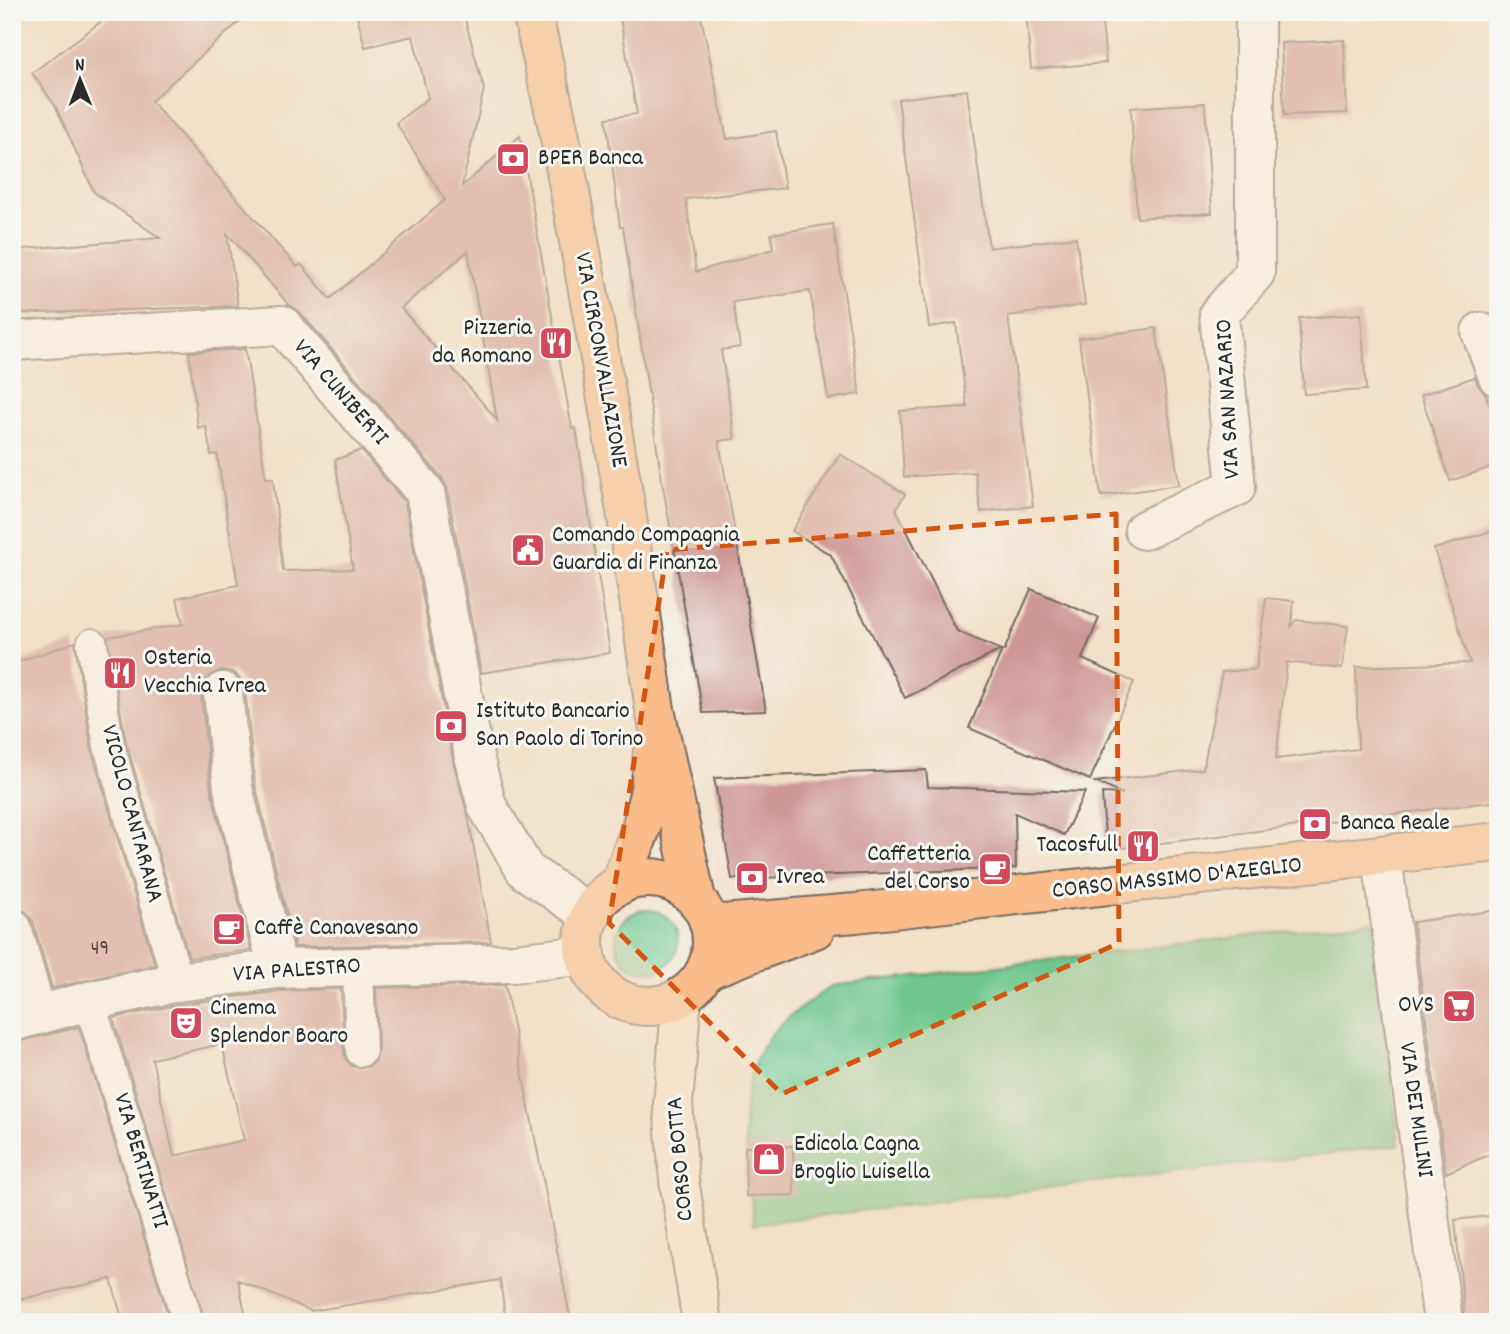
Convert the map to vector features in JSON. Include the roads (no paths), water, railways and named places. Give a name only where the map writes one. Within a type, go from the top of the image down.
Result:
[{"type":"main road","name":"VIA CIRCONVALLAZIONE","points":[[532,12],[558,127],[594,323],[656,710]]},
{"type":"main road","points":[[620,885],[641,828],[650,789],[656,710]]},
{"type":"main road","points":[[656,710],[712,948],[694,983],[654,1005],[636,1004],[621,999],[596,979],[586,955],[584,937],[591,915],[607,894],[620,885],[639,879],[660,879],[682,888],[703,912]]},
{"type":"main road","name":"CORSO MASSIMO D'AZEGLIO","points":[[703,912],[856,913],[1382,857],[1498,842]]},
{"type":"main road","name":"CORSO MASSIMO D'AZEGLIO","points":[[694,983],[856,913]]},
{"type":"main road","name":"CORSO BOTTA","points":[[694,983],[673,1104],[679,1180],[702,1322]]},
{"type":"street","name":"VIA SAN NAZARIO","points":[[1144,530],[1236,487],[1219,314],[1255,273],[1255,12]]},
{"type":"street","name":"VIA CUNIBERTI","points":[[12,341],[282,325],[425,492],[475,761],[487,806],[526,871],[591,915]]},
{"type":"street","points":[[1481,332],[1498,377]]},
{"type":"street","name":"VICOLO CANTARANA","points":[[92,644],[109,746],[178,982]]},
{"type":"street","points":[[223,692],[233,788],[278,969]]},
{"type":"street","name":"VIA DEI MULINI","points":[[1382,857],[1443,1322]]},
{"type":"street","points":[[12,928],[24,1019]]},
{"type":"street","name":"VIA PALESTRO","points":[[24,1019],[89,1001],[178,982],[278,969],[514,963],[586,955]]},
{"type":"street","points":[[358,967],[361,1051]]},
{"type":"street","name":"VIA BERTINATTI","points":[[89,1001],[188,1322]]},
{"type":"place","name":"BPER Banca","points":[[513,159]]},
{"type":"place","name":"Pizzeria da Romano","points":[[556,343]]},
{"type":"place","name":"Comando Compagnia Guardia di Finanza","points":[[528,550]]},
{"type":"place","name":"Osteria Vecchia Ivrea","points":[[120,673]]},
{"type":"place","name":"Istituto Bancario San Paolo di Torino","points":[[451,726]]},
{"type":"place","name":"Banca Reale","points":[[1315,824]]},
{"type":"place","name":"Tacosfull","points":[[1143,846]]},
{"type":"place","name":"Caffetteria del Corso","points":[[995,869]]},
{"type":"place","name":"Ivrea","points":[[752,878]]},
{"type":"place","name":"Caffè Canavesano","points":[[229,929]]},
{"type":"place","name":"OVS","points":[[1459,1006]]},
{"type":"place","name":"Cinema Splendor Boaro","points":[[186,1023]]},
{"type":"place","name":"Edicola Cagna Broglio Luisella","points":[[769,1159]]}]
